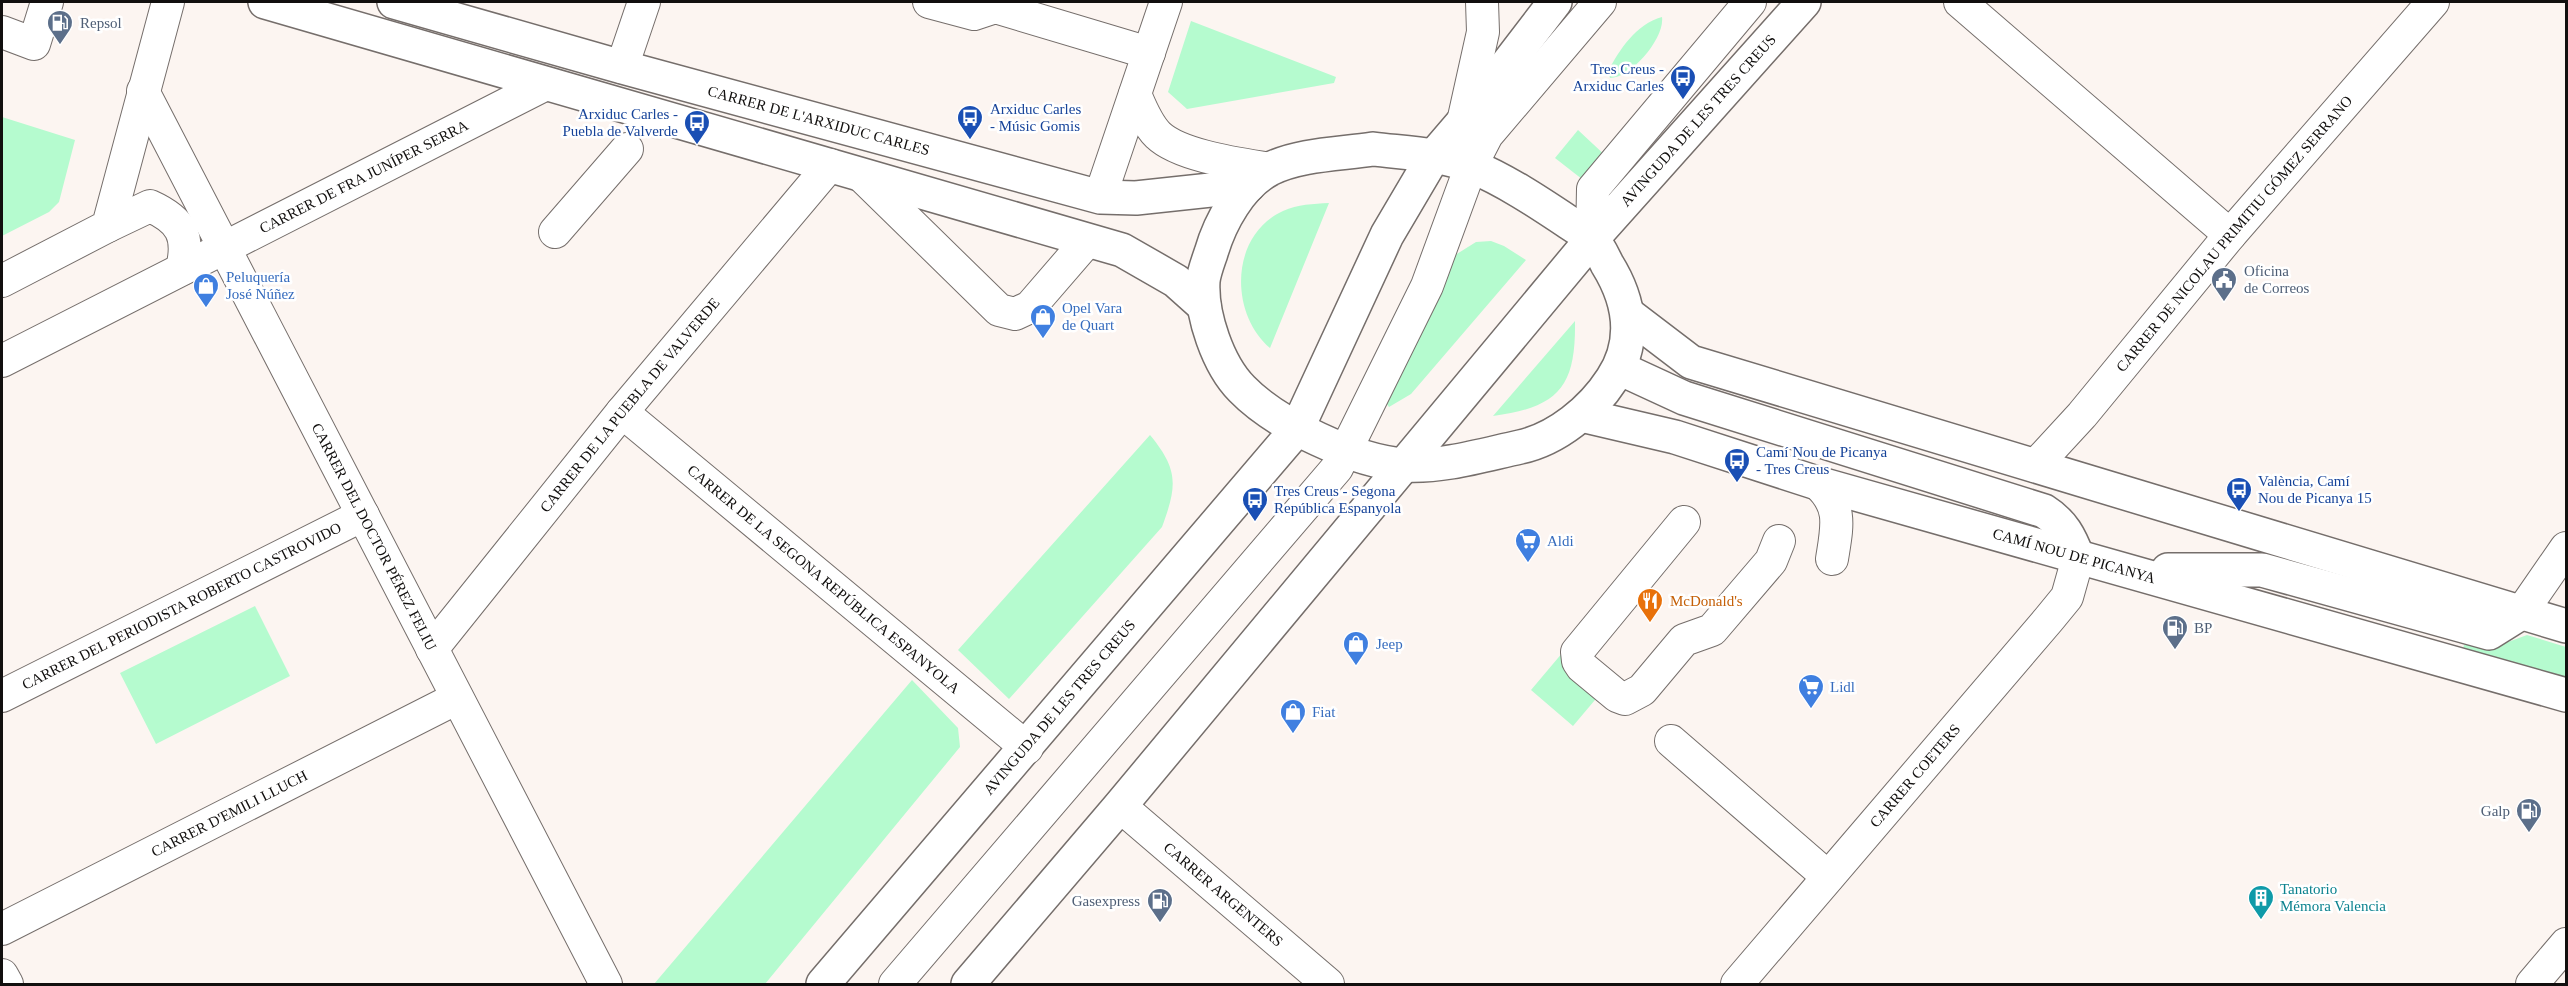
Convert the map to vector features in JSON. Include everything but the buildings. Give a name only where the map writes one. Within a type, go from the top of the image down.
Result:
[{"type":"main road","points":[[265,2],[861,174],[1087,242],[1122,250],[1176,281],[1204,306]]},
{"type":"main road","name":"CARRER DE L'ARXIDUC CARLES","points":[[394,2],[622,68],[1100,197],[1136,198],[1259,178]]},
{"type":"main road","name":"AVINGUDA DE LES TRES CREUS","points":[[823,984],[1027,748],[1297,429],[1387,235],[1433,157],[1556,2]]},
{"type":"main road","name":"AVINGUDA DE LES TRES CREUS","points":[[968,984],[1120,806],[1592,239],[1804,2]]},
{"type":"main road","points":[[1373,149],[1433,157],[1471,166],[1539,203],[1592,239],[1613,273],[1628,314],[1629,339],[1619,368],[1603,394],[1581,415],[1557,431],[1527,446],[1450,462],[1403,465],[1347,452],[1297,429],[1242,390],[1224,364],[1204,306],[1203,279],[1217,230],[1259,178],[1297,160],[1373,149]]},
{"type":"main road","points":[[1628,314],[1691,362],[2566,626]]},
{"type":"main road","points":[[1619,368],[1684,398],[2044,511],[2058,520],[2070,537],[2078,558]]},
{"type":"main road","name":"CAMÍ NOU DE PICANYA","points":[[1581,415],[1675,436],[1817,483],[2566,695]]},
{"type":"main road","points":[[2130,571],[2262,570],[2488,633],[2520,613]]},
{"type":"street","points":[[2,32],[34,44],[47,2]]},
{"type":"street","points":[[108,226],[168,2]]},
{"type":"street","points":[[622,68],[644,2]]},
{"type":"street","points":[[929,2],[974,14],[995,4],[1149,53]]},
{"type":"street","points":[[1100,197],[1166,2]]},
{"type":"street","points":[[1463,122],[1483,32],[1482,2]]},
{"type":"street","points":[[895,984],[1306,508],[1347,452],[1427,286],[1471,166],[1487,135],[1507,108],[1600,2]]},
{"type":"street","points":[[1592,239],[1593,189],[1750,2]]},
{"type":"street","points":[[1960,2],[2229,235]]},
{"type":"street","name":"CARRER DE NICOLAU PRIMITIU GÓMEZ SERRANO","points":[[2035,466],[2082,415],[2229,235],[2433,2]]},
{"type":"street","name":"CARRER DE FRA JUNÍPER SERRA","points":[[2,361],[546,84]]},
{"type":"street","name":"CARRER DEL DOCTOR PÉREZ FELIU","points":[[143,91],[604,984]]},
{"type":"street","points":[[1135,94],[1145,118],[1159,136],[1259,178]]},
{"type":"street","points":[[555,232],[627,148]]},
{"type":"street","name":"CARRER DE LA PUEBLA DE VALVERDE","points":[[432,649],[622,412],[830,165]]},
{"type":"street","points":[[861,174],[999,310],[1015,314],[1030,307],[1087,242]]},
{"type":"street","points":[[2,280],[150,206],[170,215],[182,233],[186,249],[182,269]]},
{"type":"street","name":"CARRER DE LA SEGONA REPÚBLICA ESPANYOLA","points":[[622,412],[1027,748]]},
{"type":"street","points":[[1817,483],[1829,494],[1837,518],[1833,559]]},
{"type":"street","name":"CARRER DEL PERIODISTA ROBERTO CASTROVIDO","points":[[2,696],[363,515]]},
{"type":"street","points":[[1684,522],[1577,652],[1578,661],[1582,667],[1617,696],[1625,699],[1642,690],[1684,640],[1712,630],[1771,561],[1779,542]]},
{"type":"street","points":[[2520,613],[2566,548]]},
{"type":"street","name":"CARRER COETERS","points":[[1737,984],[2049,620],[2067,597],[2078,558]]},
{"type":"street","name":"CARRER D'EMILI LLUCH","points":[[2,929],[457,698]]},
{"type":"street","points":[[1671,741],[1828,877]]},
{"type":"street","name":"CARRER ARGENTERS","points":[[1120,806],[1328,984]]},
{"type":"street","points":[[2532,984],[2566,944]]},
{"type":"street","points":[[2,975],[7,984]]},
{"type":"green space","points":[[1662,17],[1658,35],[1645,55],[1627,71],[1610,78],[1608,72],[1629,39],[1644,25]]},
{"type":"green space","points":[[1191,21],[1336,77],[1334,83],[1187,109],[1168,92]]},
{"type":"green space","points":[[2,117],[75,140],[59,202],[49,212],[2,236]]},
{"type":"green space","points":[[1578,130],[1608,158],[1587,183],[1555,158]]},
{"type":"green space","points":[[1329,203],[1270,348],[1257,333],[1247,315],[1242,296],[1241,275],[1245,256],[1253,238],[1266,222],[1283,211],[1311,204]]},
{"type":"green space","points":[[1491,241],[1504,246],[1526,260],[1411,394],[1389,407],[1386,403],[1452,257],[1476,242]]},
{"type":"green space","points":[[1575,321],[1572,362],[1567,378],[1559,390],[1534,407],[1493,416]]},
{"type":"green space","points":[[1150,435],[1166,458],[1172,479],[1171,500],[1162,527],[1009,699],[958,650]]},
{"type":"green space","points":[[255,606],[290,676],[156,744],[120,673]]},
{"type":"green space","points":[[2527,635],[2566,647],[2566,679],[2463,649],[2464,645],[2500,645]]},
{"type":"green space","points":[[1574,639],[1600,694],[1573,726],[1531,690]]},
{"type":"green space","points":[[912,680],[958,728],[960,747],[765,984],[654,984]]},
{"type":"place","name":"Repsol","points":[[60,46]]},
{"type":"place","name":"Tres Creus - Arxiduc Carles","points":[[1683,101]]},
{"type":"place","name":"Arxiduc Carles - Músic Gomis","points":[[970,141]]},
{"type":"place","name":"Arxiduc Carles - Puebla de Valverde","points":[[697,146]]},
{"type":"place","name":"Oficina de Correos","points":[[2224,303]]},
{"type":"place","name":"Peluquería José Núñez","points":[[206,309]]},
{"type":"place","name":"Opel Vara de Quart","points":[[1043,340]]},
{"type":"place","name":"Camí Nou de Picanya - Tres Creus","points":[[1737,484]]},
{"type":"place","name":"València, Camí Nou de Picanya 15","points":[[2239,513]]},
{"type":"place","name":"Tres Creus - Segona República Espanyola","points":[[1255,523]]},
{"type":"place","name":"Aldi","points":[[1528,564]]},
{"type":"place","name":"McDonald's","points":[[1650,624]]},
{"type":"place","name":"BP","points":[[2175,651]]},
{"type":"place","name":"Jeep","points":[[1356,667]]},
{"type":"place","name":"Lidl","points":[[1811,710]]},
{"type":"place","name":"Fiat","points":[[1293,735]]},
{"type":"place","name":"Galp","points":[[2529,834]]},
{"type":"place","name":"Tanatorio Mémora Valencia","points":[[2261,921]]},
{"type":"place","name":"Gasexpress","points":[[1160,924]]}]
